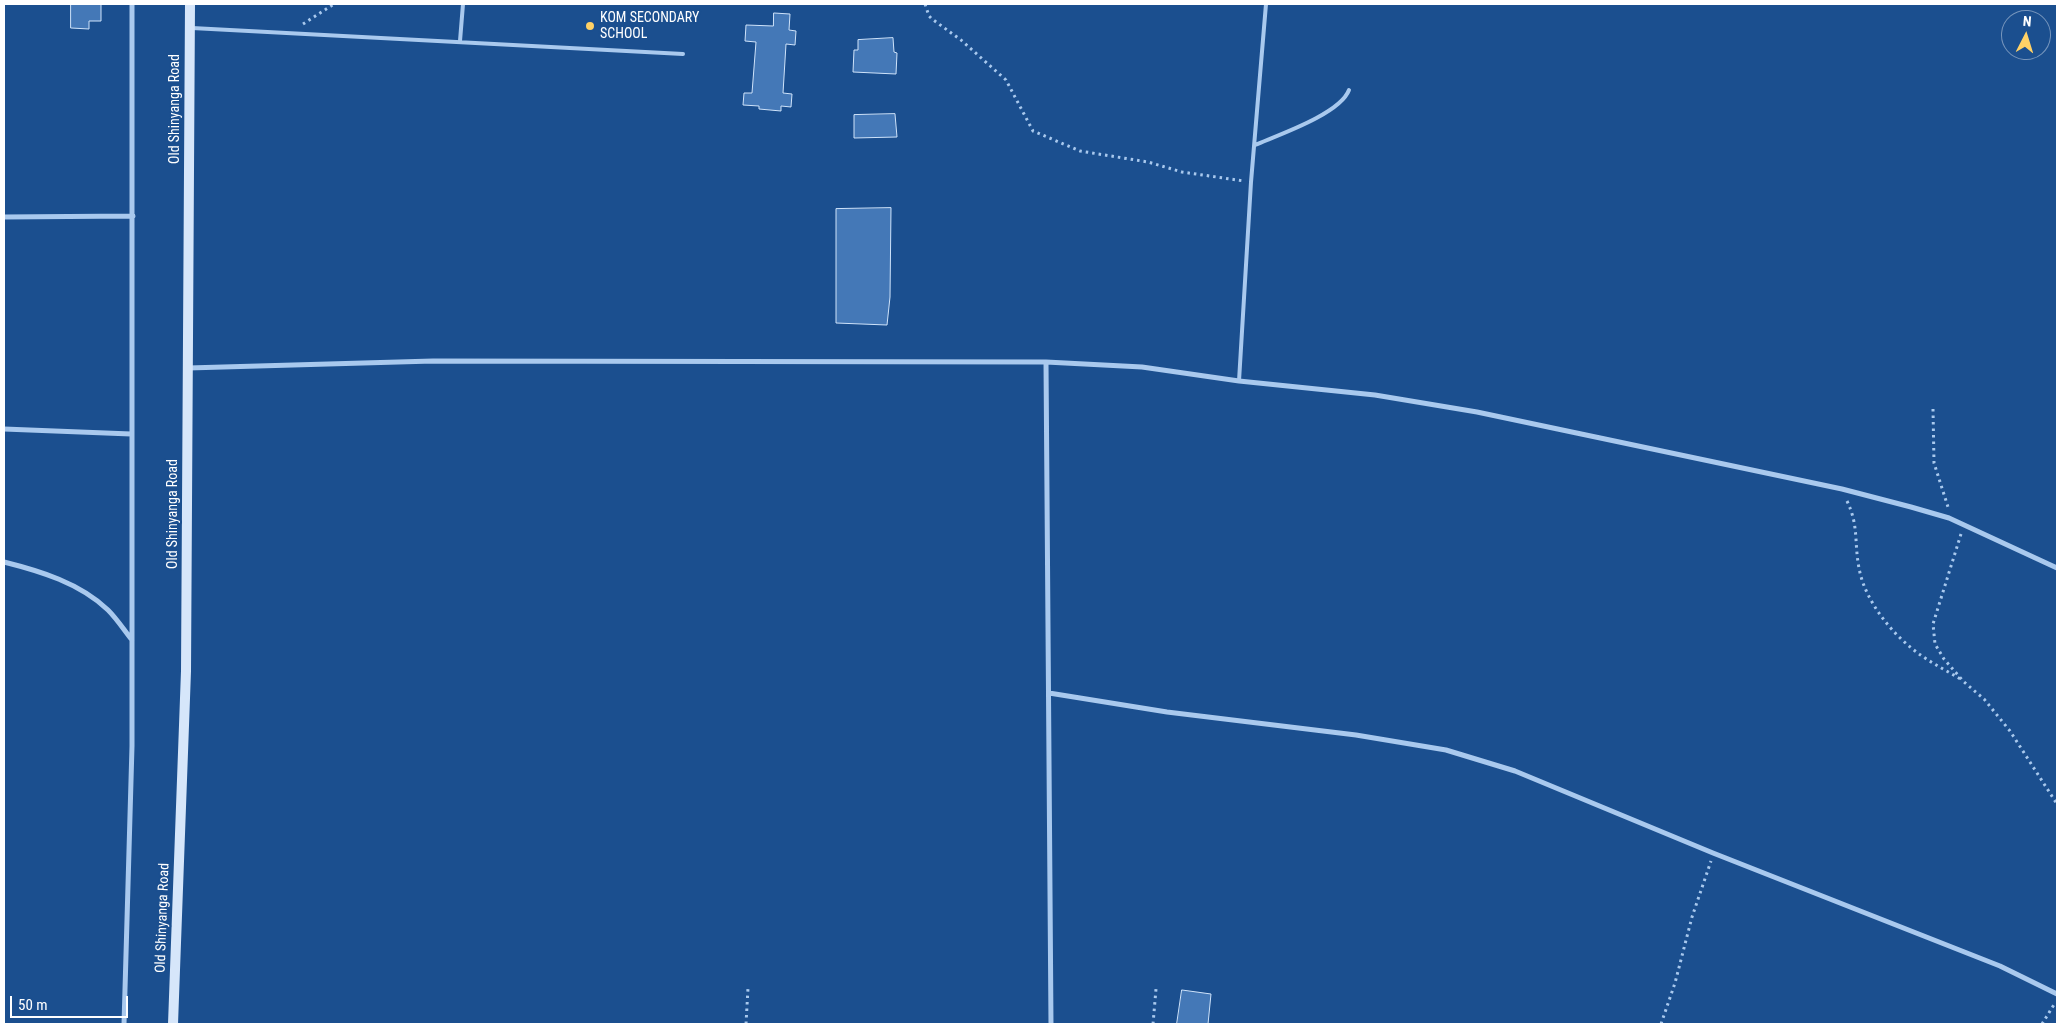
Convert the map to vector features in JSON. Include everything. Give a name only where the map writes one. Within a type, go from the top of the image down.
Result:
[{"type":"main road","name":"Old Shinyanga Road","points":[[173,1024],[186,671],[190,4]]},
{"type":"street","points":[[124,1024],[132,746],[132,4]]},
{"type":"street","points":[[4,217],[133,216]]},
{"type":"street","points":[[188,368],[433,361],[1046,362],[1142,366],[1239,380],[1375,394],[1477,412],[1842,489],[1949,518],[2057,568]]},
{"type":"street","points":[[1046,362],[1051,1024]]},
{"type":"street","points":[[4,429],[131,434]]},
{"type":"street","points":[[4,562],[70,584],[96,600],[109,611],[132,640]]},
{"type":"street","points":[[1049,693],[1167,712],[1356,734],[1446,750],[1515,772],[1713,854],[1956,948],[2000,966],[2057,994]]},
{"type":"lane","points":[[460,41],[463,4]]},
{"type":"lane","points":[[1239,380],[1251,182],[1266,4]]},
{"type":"lane","points":[[189,28],[683,54]]},
{"type":"lane","points":[[1255,145],[1328,112],[1343,101],[1349,90]]},
{"type":"path","points":[[291,33],[334,4]]},
{"type":"path","points":[[925,4],[932,19],[961,40],[1006,80],[1033,131],[1080,151],[1148,162],[1182,172],[1251,182]]},
{"type":"path","points":[[1933,409],[1934,464],[1946,499],[1949,518]]},
{"type":"path","points":[[1842,489],[1855,520],[1859,571],[1870,598],[1890,626],[1921,656],[1964,682]]},
{"type":"path","points":[[1964,524],[1932,628],[1935,644],[1944,659],[1964,682],[1984,699],[2010,731],[2057,804]]},
{"type":"path","points":[[1661,1024],[1675,984],[1692,917],[1713,854]]},
{"type":"path","points":[[746,1024],[748,988]]},
{"type":"path","points":[[1153,1024],[1156,989]]},
{"type":"path","points":[[2042,1024],[2057,999]]},
{"type":"building","points":[[71,4],[101,4],[101,21],[89,21],[89,29],[71,28]]},
{"type":"building","points":[[774,13],[790,14],[789,30],[796,31],[795,45],[786,44],[783,93],[792,94],[791,107],[781,106],[781,111],[759,109],[759,106],[743,105],[744,93],[752,93],[756,42],[745,41],[746,25],[773,26]]},
{"type":"building","points":[[893,38],[894,52],[897,53],[896,74],[853,72],[854,50],[858,50],[858,40]]},
{"type":"building","points":[[895,114],[897,137],[854,138],[854,115]]},
{"type":"building","points":[[891,208],[890,297],[887,325],[836,323],[836,209]]},
{"type":"building","points":[[1182,990],[1211,994],[1208,1024],[1177,1024]]},
{"type":"place","name":"KOM SECONDARY SCHOOL","points":[[590,26]]}]
